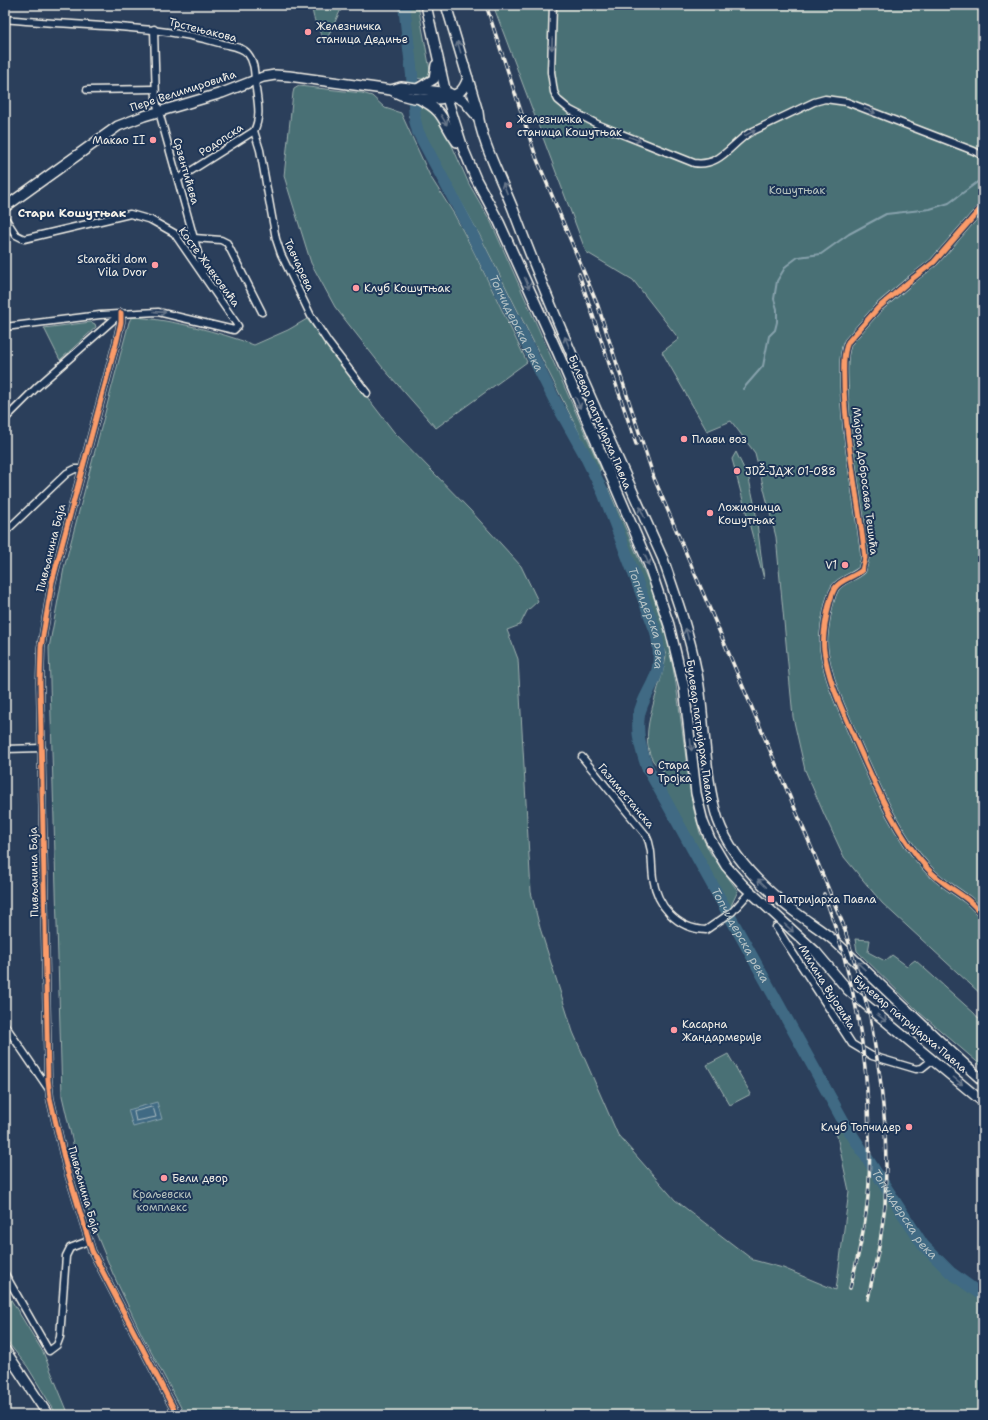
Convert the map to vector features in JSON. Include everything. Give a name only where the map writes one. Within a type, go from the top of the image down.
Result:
[{"type":"main road","name":"Булевар патријарха Павла","points":[[426,5],[437,58],[449,95],[463,148],[529,289],[649,565],[669,625],[679,663],[688,715],[696,793],[703,822],[716,851],[726,866],[750,892],[816,952],[858,999],[983,1102]]},
{"type":"main road","name":"Булевар патријарха Павла","points":[[446,5],[472,92],[479,121],[538,275],[663,559],[675,595],[699,684],[711,789],[718,820],[723,834],[738,858],[758,880],[792,910],[840,945],[983,1081]]},
{"type":"main road","points":[[437,58],[434,79],[417,93],[438,111],[455,140],[463,148]]},
{"type":"main road","name":"Пере Велимировића","points":[[5,207],[108,132],[128,121],[222,93],[255,80],[270,76],[283,75],[398,91],[449,95],[472,108],[479,121]]},
{"type":"main road","points":[[449,95],[462,90],[468,78]]},
{"type":"main road","points":[[5,1350],[48,1415]]},
{"type":"street","points":[[553,5],[550,72],[554,92],[558,100],[570,110],[592,121],[694,163],[709,163],[716,160],[725,155],[740,140],[750,133],[814,102],[825,99],[846,102],[974,151],[983,156]]},
{"type":"street","name":"Трстењакова","points":[[5,19],[154,29],[186,34],[244,51],[249,56],[252,63],[255,80]]},
{"type":"street","name":"Срзентићева","points":[[154,29],[155,89],[158,111],[204,277]]},
{"type":"street","points":[[254,131],[257,125],[259,112],[255,80]]},
{"type":"street","points":[[87,90],[155,89]]},
{"type":"street","name":"Родопска","points":[[178,179],[254,131]]},
{"type":"street","name":"Тавчарева","points":[[254,131],[260,150],[273,225],[281,254],[311,316],[328,342],[368,393]]},
{"type":"street","name":"Мајора Добросава Тешића","points":[[983,206],[934,262],[912,278],[878,308],[848,342],[846,347],[844,369],[846,427],[865,558],[862,570],[838,584],[832,594],[825,629],[824,648],[832,681],[847,721],[875,784],[902,834],[927,869],[944,884],[967,899],[983,915]]},
{"type":"street","name":"Косте Живковића","points":[[5,218],[16,235],[24,239],[122,216],[136,215],[164,226],[174,233],[238,324],[238,327],[232,330],[164,312],[121,313]]},
{"type":"street","points":[[194,238],[221,240],[227,243],[262,312]]},
{"type":"street","points":[[5,327],[121,313]]},
{"type":"street","points":[[5,419],[36,387],[121,313]]},
{"type":"street","name":"Пивљанина Баја","points":[[121,313],[121,322],[117,340],[55,568],[42,640],[40,665],[49,1089],[66,1166],[88,1241],[99,1267],[176,1415]]},
{"type":"street","points":[[5,532],[66,473],[82,468]]},
{"type":"street","points":[[5,749],[42,748]]},
{"type":"street","name":"Газиместанска","points":[[582,757],[648,840],[655,888],[672,916],[685,926],[706,930],[732,912],[750,892]]},
{"type":"street","name":"Милана Вујовића","points":[[776,927],[852,1044],[872,1056],[916,1069],[922,1068],[932,1060]]},
{"type":"street","points":[[5,1025],[49,1089]]},
{"type":"street","points":[[5,1274],[49,1351],[56,1345],[60,1337],[66,1256],[70,1248],[88,1241]]},
{"type":"green space","points":[[312,5],[343,5],[325,43],[318,29],[312,10]]},
{"type":"green space","points":[[408,5],[418,5],[430,70],[428,76],[422,79],[416,78]]},
{"type":"green space","name":"Кошутњак","points":[[493,5],[983,5],[983,996],[882,903],[844,857],[805,770],[793,717],[776,537],[755,453],[731,421],[707,431],[662,352],[679,339],[633,280],[586,252]]},
{"type":"green space","points":[[299,86],[362,93],[372,96],[385,108],[401,113],[430,176],[454,214],[474,252],[527,362],[436,428],[383,368],[335,307],[311,263],[284,176],[293,93],[294,89]]},
{"type":"green space","points":[[418,106],[427,108],[434,114],[450,141],[469,184],[491,222],[601,469],[599,472],[478,232],[422,132]]},
{"type":"green space","name":"Краљевски комплекс","points":[[136,317],[196,327],[254,345],[288,330],[307,319],[394,432],[470,510],[521,566],[538,601],[527,611],[520,625],[507,630],[518,659],[531,892],[540,928],[573,1032],[618,1135],[675,1200],[753,1260],[783,1268],[836,1290],[849,1191],[835,1127],[845,1124],[923,1245],[950,1272],[983,1296],[983,1415],[185,1415],[142,1335],[113,1274],[91,1221],[62,1096],[49,648],[64,568],[129,322],[131,318]]},
{"type":"green space","points":[[91,322],[95,324],[96,327],[60,360],[44,328]]},
{"type":"green space","points":[[736,452],[749,479],[755,507],[764,579],[732,459]]},
{"type":"green space","points":[[608,488],[651,587],[668,642],[676,684],[692,803],[700,833],[711,854],[738,891],[729,910],[657,777],[664,772],[653,761],[647,737],[652,709],[666,655],[605,490]]},
{"type":"green space","points":[[855,939],[870,940],[868,952],[885,961],[892,955],[907,966],[915,960],[974,1013],[983,1024],[983,1067],[920,1013],[857,951]]},
{"type":"green space","points":[[728,1054],[751,1094],[730,1105],[707,1065]]},
{"type":"green space","points":[[5,1290],[43,1352],[69,1415],[57,1415],[27,1366],[5,1339]]},
{"type":"water","points":[[157,1102],[162,1119],[133,1127],[128,1110]]},
{"type":"waterway","name":"Топчидерска река","points":[[404,5],[412,75],[415,120],[418,132],[467,224],[555,401],[584,453],[603,492],[656,632],[659,654],[658,670],[642,704],[638,722],[640,741],[647,767],[845,1124],[923,1245],[950,1272],[983,1296]]},
{"type":"waterway","name":"Топчидерска река","points":[[409,116],[417,128]]},
{"type":"waterway","points":[[743,389],[763,366],[769,336],[775,330],[777,322],[777,309],[774,299],[777,281],[786,266],[798,257],[821,254],[849,234],[886,214],[930,209],[949,203],[983,178]]},
{"type":"railway","points":[[486,5],[536,157],[598,306],[654,478],[807,837],[843,924],[855,963],[870,1016],[880,1077],[885,1125],[885,1205],[880,1242],[868,1299]]},
{"type":"railway","points":[[579,274],[636,444]]},
{"type":"railway","points":[[824,894],[851,983],[866,1073],[870,1162],[868,1196],[858,1257],[850,1288]]},
{"type":"cycle path","points":[[983,206],[934,262],[878,308],[848,342],[846,347],[844,364],[845,409],[865,558],[862,570],[841,582],[832,594],[828,609],[824,644],[826,662],[836,696],[870,773],[895,823],[915,854],[927,868],[974,905],[983,915]]},
{"type":"cycle path","points":[[121,313],[121,322],[117,340],[52,582],[41,647],[40,682],[48,1079],[50,1098],[66,1166],[92,1251],[177,1415]]},
{"type":"place","name":"Железничка станица Дедиње","points":[[308,32]]},
{"type":"place","name":"Железничка станица Кошутњак","points":[[509,125]]},
{"type":"place","name":"Макао II","points":[[153,140]]},
{"type":"place","name":"Starački dom Vila Dvor","points":[[155,265]]},
{"type":"place","name":"Клуб Кошутњак","points":[[356,288]]},
{"type":"place","name":"Плави воз","points":[[684,439]]},
{"type":"place","name":"JDŽ-JДЖ 01-088","points":[[737,471]]},
{"type":"place","name":"Ложионица Кошутњак","points":[[710,513]]},
{"type":"place","name":"V1","points":[[845,565]]},
{"type":"place","name":"Стара Тројка","points":[[650,771]]},
{"type":"place","name":"Патријарха Павла","points":[[771,899]]},
{"type":"place","name":"Касарна Жандармерије","points":[[674,1030]]},
{"type":"place","name":"Клуб Топчидер","points":[[909,1127]]},
{"type":"place","name":"Бели двор","points":[[164,1178]]},
{"type":"district","name":"Стари Кошутњак","points":[[72,213]]}]
